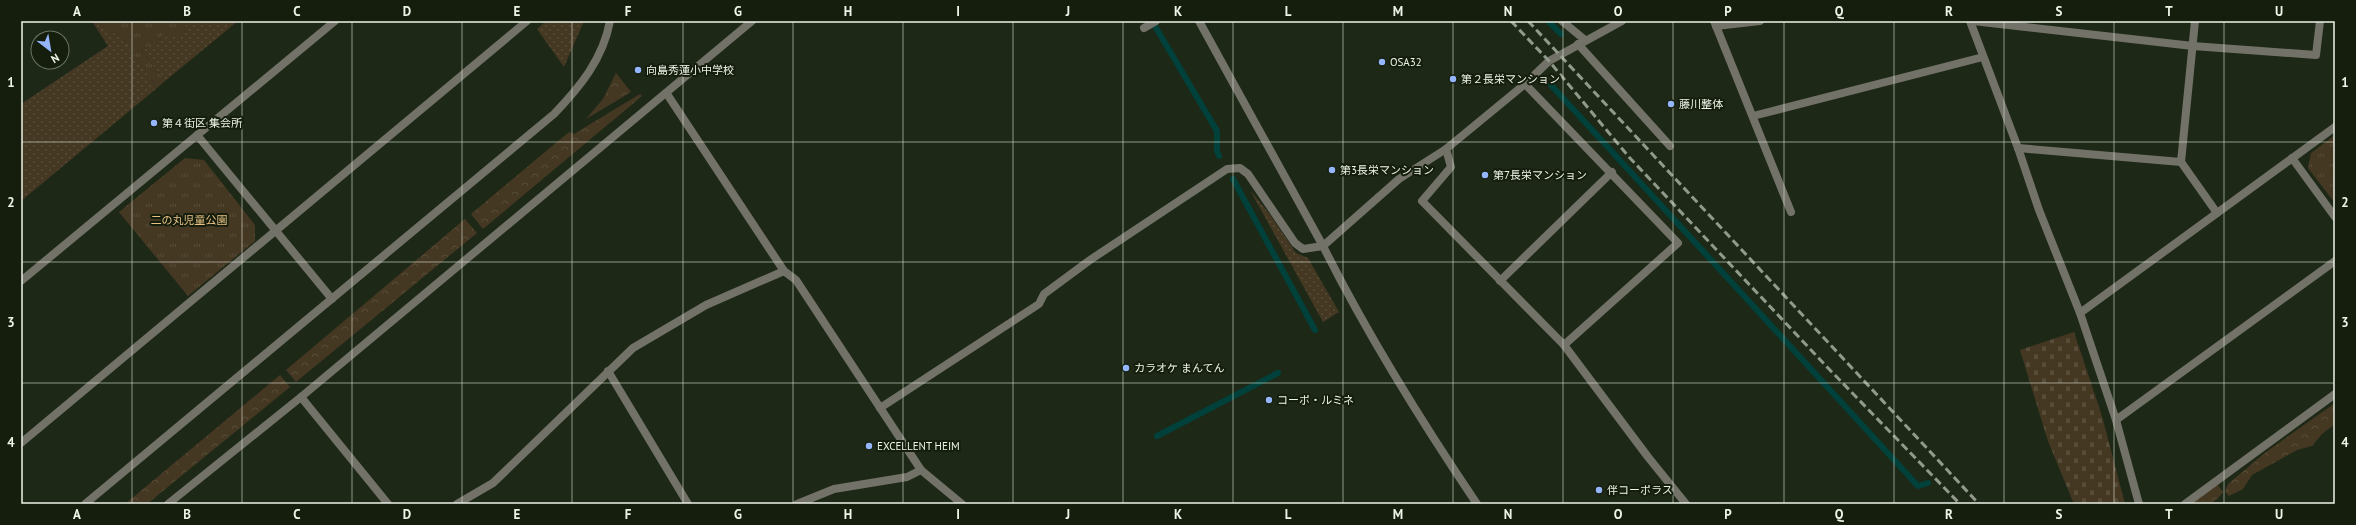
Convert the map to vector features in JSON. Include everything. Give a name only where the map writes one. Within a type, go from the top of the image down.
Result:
[{"type":"street","points":[[21,281],[335,21]]},
{"type":"street","points":[[21,443],[527,21]]},
{"type":"street","points":[[84,504],[554,114],[575,92],[592,70],[603,48],[610,21]]},
{"type":"street","points":[[168,504],[301,397],[667,94],[752,21]]},
{"type":"street","points":[[1144,28],[1156,21]]},
{"type":"street","points":[[1199,21],[1323,246],[1352,305],[1427,430],[1477,504]]},
{"type":"street","points":[[1562,21],[1670,146]]},
{"type":"street","points":[[880,408],[1039,304],[1044,294],[1090,260],[1227,169],[1240,168],[1248,174],[1295,243],[1303,249],[1323,246],[1399,180],[1446,149],[1525,84],[1549,61],[1581,42],[1622,21]]},
{"type":"street","points":[[1760,21],[1715,23],[1790,212]]},
{"type":"street","points":[[1970,21],[2018,148],[2038,210],[2080,313],[2116,420],[2139,504]]},
{"type":"street","points":[[1973,21],[2193,46],[2316,54],[2320,21]]},
{"type":"street","points":[[2195,21],[2181,162],[2217,213]]},
{"type":"street","points":[[1753,116],[1983,57]]},
{"type":"street","points":[[1525,84],[1612,172],[1678,243],[1564,345]]},
{"type":"street","points":[[667,94],[784,271],[796,280],[921,470],[934,484],[962,504]]},
{"type":"street","points":[[2080,313],[2335,127]]},
{"type":"street","points":[[197,135],[332,299]]},
{"type":"street","points":[[2018,148],[2181,162]]},
{"type":"street","points":[[1446,149],[1451,167],[1422,200],[1564,345],[1648,457],[1686,504]]},
{"type":"street","points":[[2292,158],[2335,217]]},
{"type":"street","points":[[1500,281],[1612,172]]},
{"type":"street","points":[[2116,420],[2335,261]]},
{"type":"street","points":[[457,504],[493,483],[633,348],[706,305],[784,271]]},
{"type":"street","points":[[608,371],[688,504]]},
{"type":"street","points":[[2185,504],[2335,394]]},
{"type":"street","points":[[301,397],[388,504]]},
{"type":"street","points":[[797,504],[834,489],[907,477],[921,470]]},
{"type":"green space","points":[[92,21],[102,21],[109,32],[119,34],[157,88],[21,201],[21,104],[108,46]]},
{"type":"green space","points":[[102,21],[183,21],[186,27],[177,37],[166,33],[142,51],[165,81],[157,88],[119,34],[109,32]]},
{"type":"green space","points":[[182,21],[238,21],[165,81],[142,51],[166,33],[177,36],[186,27]]},
{"type":"green space","points":[[546,21],[584,21],[564,67],[537,29]]},
{"type":"green space","points":[[616,73],[631,92],[586,119],[603,99]]},
{"type":"green space","points":[[640,94],[642,96],[483,229],[471,214],[569,132],[574,134]]},
{"type":"green space","points":[[2335,135],[2335,203],[2308,168],[2311,153]]},
{"type":"green space","name":"二の丸児童公園","points":[[185,158],[204,160],[255,225],[255,241],[188,296],[119,212]]},
{"type":"green space","points":[[1250,190],[1271,216],[1296,253],[1308,258],[1339,312],[1323,322]]},
{"type":"green space","points":[[465,219],[477,233],[296,382],[286,370]]},
{"type":"green space","points":[[2074,332],[2102,416],[2125,504],[2074,504],[2048,441],[2020,350]]},
{"type":"green space","points":[[280,375],[290,387],[147,504],[125,504]]},
{"type":"green space","points":[[2335,403],[2335,424],[2322,434],[2312,446],[2297,450],[2252,475],[2243,489],[2229,496],[2225,492],[2228,484],[2266,452]]},
{"type":"green space","points":[[2217,484],[2223,492],[2216,500],[2209,504],[2190,504]]},
{"type":"waterway","points":[[1152,21],[1217,131],[1217,151],[1219,156]]},
{"type":"waterway","points":[[1548,21],[1561,34]]},
{"type":"waterway","points":[[1551,85],[1918,486],[1928,483]]},
{"type":"waterway","points":[[1233,179],[1315,330]]},
{"type":"waterway","points":[[1157,436],[1278,373]]},
{"type":"railway","points":[[1511,21],[1549,61],[1629,157],[1828,368],[1960,504]]},
{"type":"railway","points":[[1528,21],[1979,504]]},
{"type":"place","name":"OSA32","points":[[1382,62]]},
{"type":"place","name":"向島秀蓮小中学校","points":[[638,70]]},
{"type":"place","name":"第２長栄マンション","points":[[1453,79]]},
{"type":"place","name":"藤川整体","points":[[1671,104]]},
{"type":"place","name":"第４街区 集会所","points":[[154,123]]},
{"type":"place","name":"第3長栄マンション","points":[[1332,170]]},
{"type":"place","name":"第7長栄マンション","points":[[1485,175]]},
{"type":"place","name":"カラオケ まんてん","points":[[1126,368]]},
{"type":"place","name":"コーポ・ルミネ","points":[[1269,400]]},
{"type":"place","name":"EXCELLENT HEIM","points":[[869,446]]},
{"type":"place","name":"伴コーポラス","points":[[1599,490]]}]
